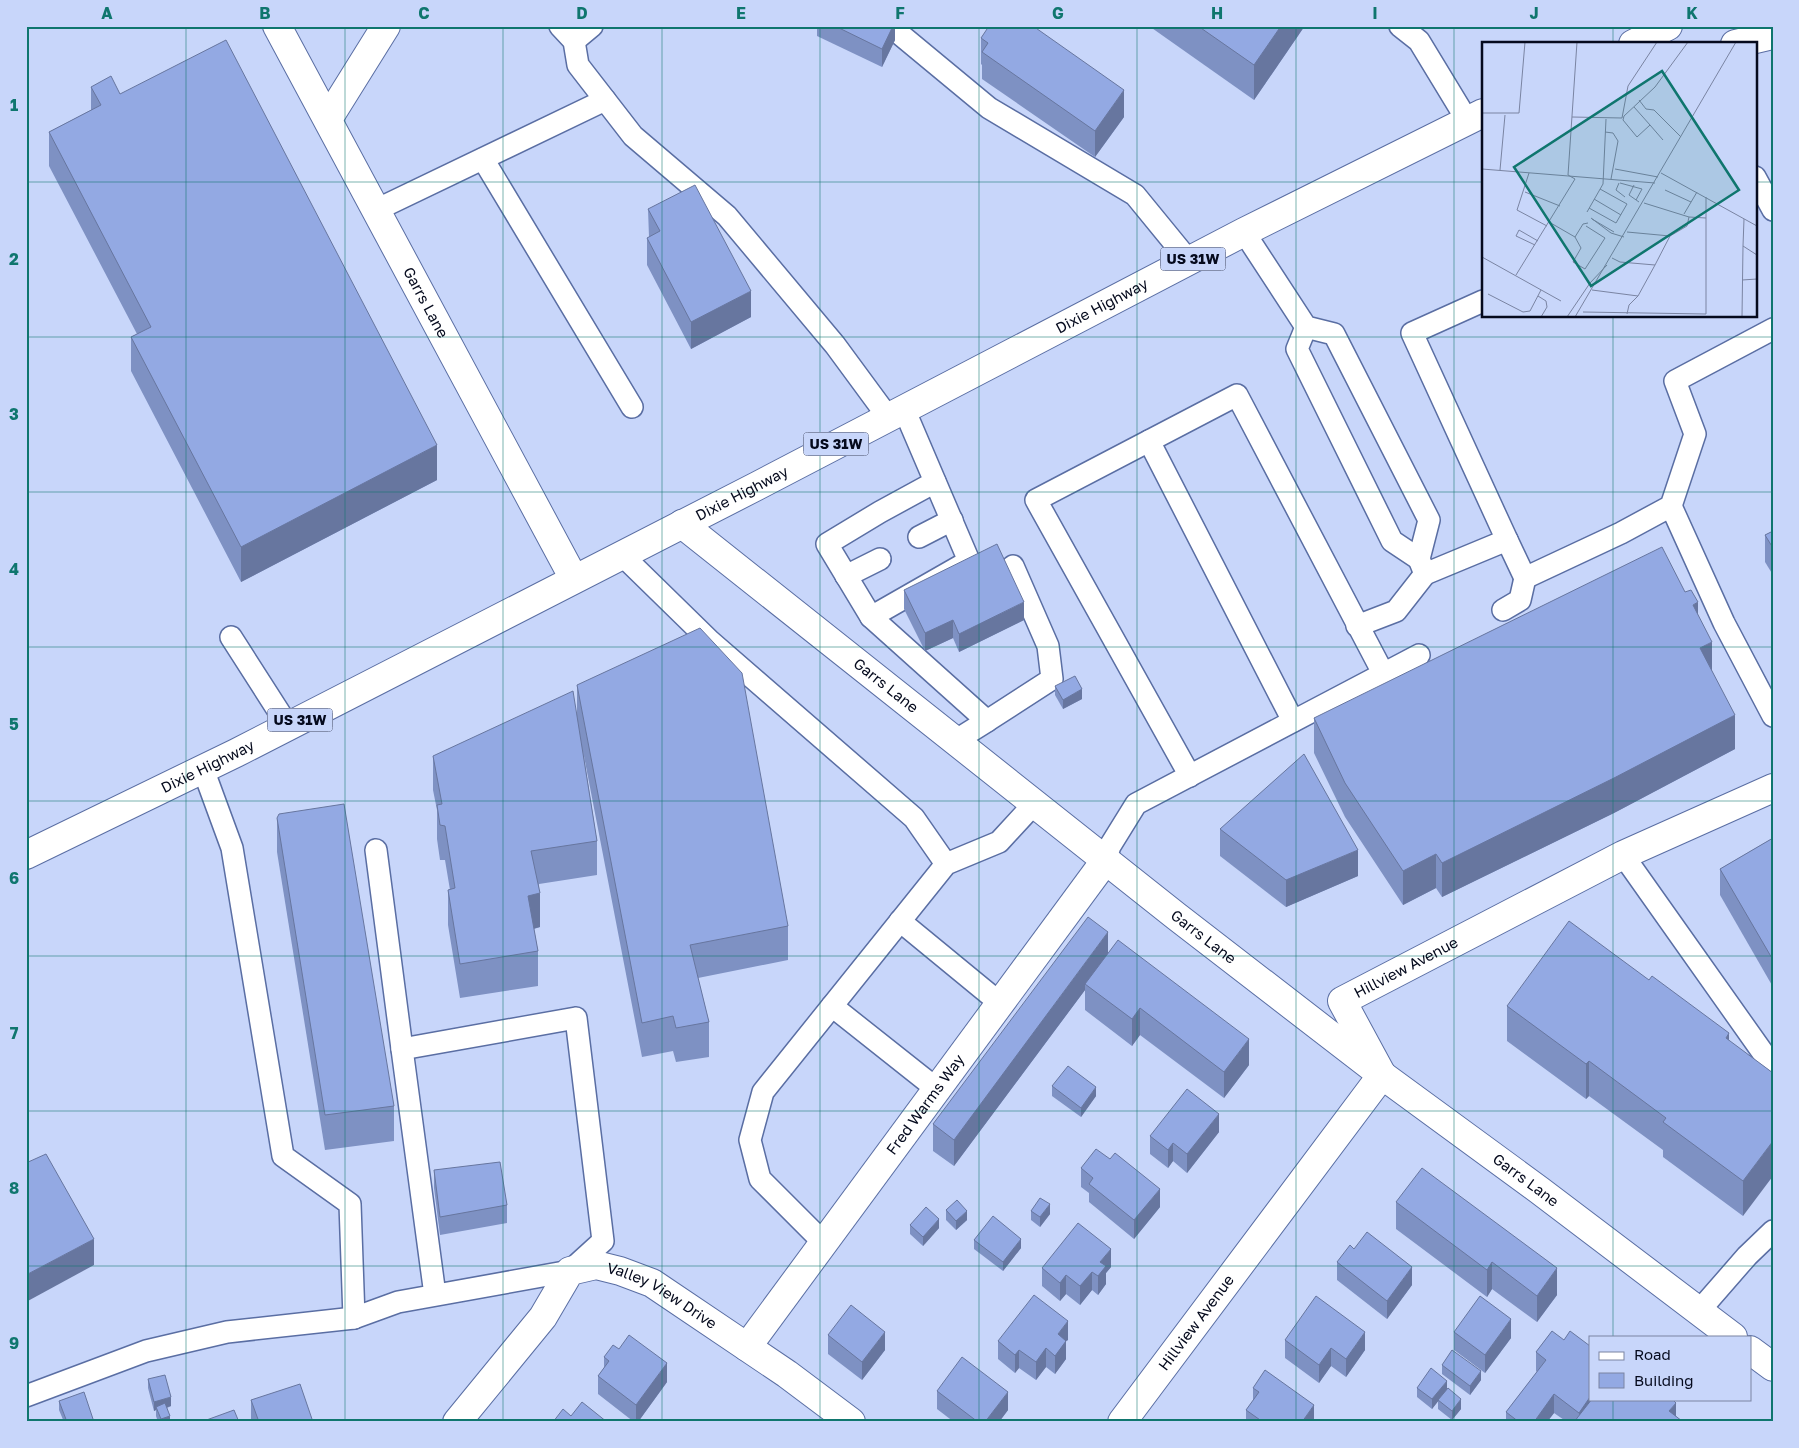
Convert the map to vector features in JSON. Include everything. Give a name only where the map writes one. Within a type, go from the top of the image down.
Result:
[{"type":"main road","name":"Garrs Lane","points":[[277,26],[574,579]]},
{"type":"main road","points":[[328,119],[386,26]]},
{"type":"main road","points":[[1637,42],[1668,26]]},
{"type":"main road","points":[[1743,42],[1773,35]]},
{"type":"main road","name":"Dixie Highway","points":[[26,856],[288,726],[1244,232],[1475,116]]},
{"type":"main road","name":"Garrs Lane","points":[[682,524],[1105,861],[1382,1075],[1732,1336]]},
{"type":"main road","name":"Hillview Avenue","points":[[1122,1422],[1382,1075],[1342,1000],[1623,855],[1773,788]]},
{"type":"main road","name":"Fred Warms Way","points":[[747,1347],[1105,861]]},
{"type":"main road","name":"Valley View Drive","points":[[570,1271],[596,1265],[620,1271],[652,1283],[747,1347],[851,1422]]},
{"type":"main road","points":[[457,1422],[543,1317],[570,1271]]},
{"type":"main road","points":[[1752,1351],[1773,1367]]},
{"type":"lane","points":[[592,26],[567,34],[578,65],[632,136],[726,216],[896,413],[935,482],[970,561],[871,617]]},
{"type":"lane","points":[[890,26],[989,108],[1136,195],[1189,261]]},
{"type":"lane","points":[[1400,26],[1419,41],[1475,116]]},
{"type":"lane","points":[[376,210],[605,100]]},
{"type":"lane","points":[[483,159],[632,407]]},
{"type":"lane","points":[[1756,178],[1773,210]]},
{"type":"lane","points":[[1244,232],[1306,327],[1334,334],[1429,520],[1422,567],[1396,611],[1357,626]]},
{"type":"lane","points":[[1482,301],[1412,334],[1525,578],[1520,600],[1503,610]]},
{"type":"lane","points":[[1306,327],[1297,349],[1301,358],[1392,541],[1422,567]]},
{"type":"lane","points":[[1525,578],[1621,533],[1671,506],[1696,434],[1675,381],[1773,329]]},
{"type":"lane","points":[[1190,776],[1036,500],[1237,395],[1383,673]]},
{"type":"lane","points":[[1149,441],[1293,721]]},
{"type":"lane","points":[[935,482],[827,544],[871,617],[987,721]]},
{"type":"lane","points":[[1671,506],[1724,623],[1773,716]]},
{"type":"lane","points":[[919,537],[952,520]]},
{"type":"lane","points":[[1422,567],[1506,540]]},
{"type":"lane","points":[[622,555],[710,641],[914,818],[946,864]]},
{"type":"lane","points":[[846,576],[880,558]]},
{"type":"lane","points":[[955,741],[1052,679],[1048,646],[1013,566]]},
{"type":"lane","points":[[231,637],[288,726]]},
{"type":"lane","points":[[1105,861],[1110,846],[1136,804],[1419,655]]},
{"type":"lane","points":[[202,769],[232,848],[283,1156],[350,1204],[354,1318]]},
{"type":"lane","points":[[824,1243],[760,1180],[750,1140],[763,1092],[946,864],[999,842],[1034,804]]},
{"type":"lane","points":[[376,850],[435,1295]]},
{"type":"lane","points":[[1623,855],[1773,1067]]},
{"type":"lane","points":[[900,921],[1001,1004]]},
{"type":"lane","points":[[832,1006],[938,1090]]},
{"type":"lane","points":[[26,1396],[146,1351],[182,1342],[227,1332],[354,1318],[398,1302],[570,1271],[603,1241],[576,1018],[402,1050]]},
{"type":"lane","points":[[1699,1311],[1747,1256],[1773,1231]]},
{"type":"building","points":[[835,26],[893,26],[882,49]]},
{"type":"building","points":[[989,26],[1033,26],[1124,90],[1095,131],[982,52],[988,43],[981,38]]},
{"type":"building","points":[[1198,26],[1281,26],[1254,65]]},
{"type":"building","points":[[226,40],[437,445],[241,547],[131,337],[151,327],[49,132],[101,105],[91,87],[111,76],[120,94]]},
{"type":"building","points":[[695,185],[751,291],[691,322],[647,238],[660,231],[648,209]]},
{"type":"building","points":[[1773,531],[1773,548],[1765,535]]},
{"type":"building","points":[[997,544],[1024,602],[959,634],[953,620],[925,633],[904,590]]},
{"type":"building","points":[[1662,547],[1685,592],[1691,590],[1698,602],[1693,605],[1712,642],[1700,648],[1735,715],[1614,778],[1442,863],[1436,854],[1403,871],[1345,783],[1314,718]]},
{"type":"building","points":[[700,628],[742,673],[788,926],[690,945],[709,1022],[676,1028],[673,1016],[642,1023],[577,685]]},
{"type":"building","points":[[1075,676],[1082,689],[1063,700],[1055,686]]},
{"type":"building","points":[[573,691],[597,841],[531,851],[540,893],[528,896],[538,951],[460,964],[448,890],[455,888],[445,826],[440,825],[437,805],[442,804],[433,756]]},
{"type":"building","points":[[1304,754],[1358,850],[1286,880],[1220,829]]},
{"type":"building","points":[[344,804],[394,1106],[325,1115],[277,818],[279,814]]},
{"type":"building","points":[[1773,838],[1773,960],[1720,869]]},
{"type":"building","points":[[1088,917],[1108,932],[954,1140],[933,1124]]},
{"type":"building","points":[[1569,921],[1649,980],[1652,976],[1729,1033],[1726,1038],[1773,1073],[1773,1141],[1743,1181],[1663,1122],[1666,1118],[1589,1061],[1586,1064],[1507,1006]]},
{"type":"building","points":[[1118,940],[1249,1039],[1224,1072],[1140,1008],[1132,1019],[1085,984]]},
{"type":"building","points":[[1068,1066],[1096,1087],[1081,1108],[1052,1086]]},
{"type":"building","points":[[1187,1089],[1219,1114],[1187,1154],[1173,1143],[1168,1150],[1150,1136]]},
{"type":"building","points":[[1096,1149],[1110,1159],[1115,1153],[1160,1189],[1134,1220],[1089,1184],[1093,1178],[1081,1168]]},
{"type":"building","points":[[46,1154],[94,1239],[26,1275],[26,1163]]},
{"type":"building","points":[[500,1162],[507,1205],[440,1217],[434,1170]]},
{"type":"building","points":[[1422,1168],[1557,1268],[1537,1296],[1492,1262],[1487,1270],[1396,1202]]},
{"type":"building","points":[[1040,1198],[1050,1204],[1040,1217],[1031,1211]]},
{"type":"building","points":[[957,1200],[967,1211],[956,1221],[946,1210]]},
{"type":"building","points":[[926,1207],[939,1219],[923,1237],[910,1225]]},
{"type":"building","points":[[993,1216],[1021,1239],[1003,1262],[974,1240]]},
{"type":"building","points":[[1078,1223],[1111,1249],[1100,1262],[1106,1266],[1098,1276],[1092,1272],[1080,1286],[1066,1275],[1060,1283],[1042,1268]]},
{"type":"building","points":[[1367,1232],[1412,1267],[1387,1301],[1337,1262],[1350,1245],[1354,1249]]},
{"type":"building","points":[[1034,1295],[1068,1321],[1058,1334],[1066,1341],[1055,1356],[1046,1348],[1036,1362],[1019,1350],[1015,1355],[998,1341]]},
{"type":"building","points":[[1316,1296],[1365,1332],[1346,1359],[1331,1348],[1319,1365],[1285,1340]]},
{"type":"building","points":[[1480,1296],[1511,1319],[1485,1355],[1454,1332]]},
{"type":"building","points":[[851,1305],[885,1332],[862,1362],[828,1335]]},
{"type":"building","points":[[1552,1331],[1564,1340],[1570,1331],[1589,1345],[1589,1398],[1579,1413],[1554,1394],[1534,1422],[1519,1422],[1506,1412],[1546,1360],[1536,1352]]},
{"type":"building","points":[[629,1335],[667,1363],[636,1405],[598,1376],[609,1361],[604,1357],[613,1345],[619,1349]]},
{"type":"building","points":[[1452,1350],[1481,1371],[1470,1386],[1442,1365]]},
{"type":"building","points":[[962,1357],[1008,1392],[985,1422],[978,1422],[937,1391]]},
{"type":"building","points":[[1431,1368],[1447,1381],[1432,1399],[1417,1388]]},
{"type":"building","points":[[1265,1370],[1314,1405],[1302,1422],[1263,1422],[1246,1410],[1259,1392],[1253,1388]]},
{"type":"building","points":[[165,1375],[171,1397],[154,1402],[148,1379]]},
{"type":"building","points":[[300,1384],[313,1422],[259,1422],[251,1400]]},
{"type":"building","points":[[1448,1388],[1461,1399],[1452,1411],[1438,1400]]},
{"type":"building","points":[[84,1392],[94,1422],[67,1422],[59,1401]]},
{"type":"building","points":[[1591,1400],[1673,1400],[1676,1403],[1669,1411],[1682,1421],[1681,1422],[1574,1422]]},
{"type":"building","points":[[582,1402],[607,1422],[553,1422],[563,1409],[571,1416]]},
{"type":"building","points":[[165,1403],[170,1416],[161,1419],[156,1407]]},
{"type":"building","points":[[234,1410],[239,1422],[201,1422]]},
{"type":"building","points":[[26,1413],[30,1422],[26,1422]]}]
